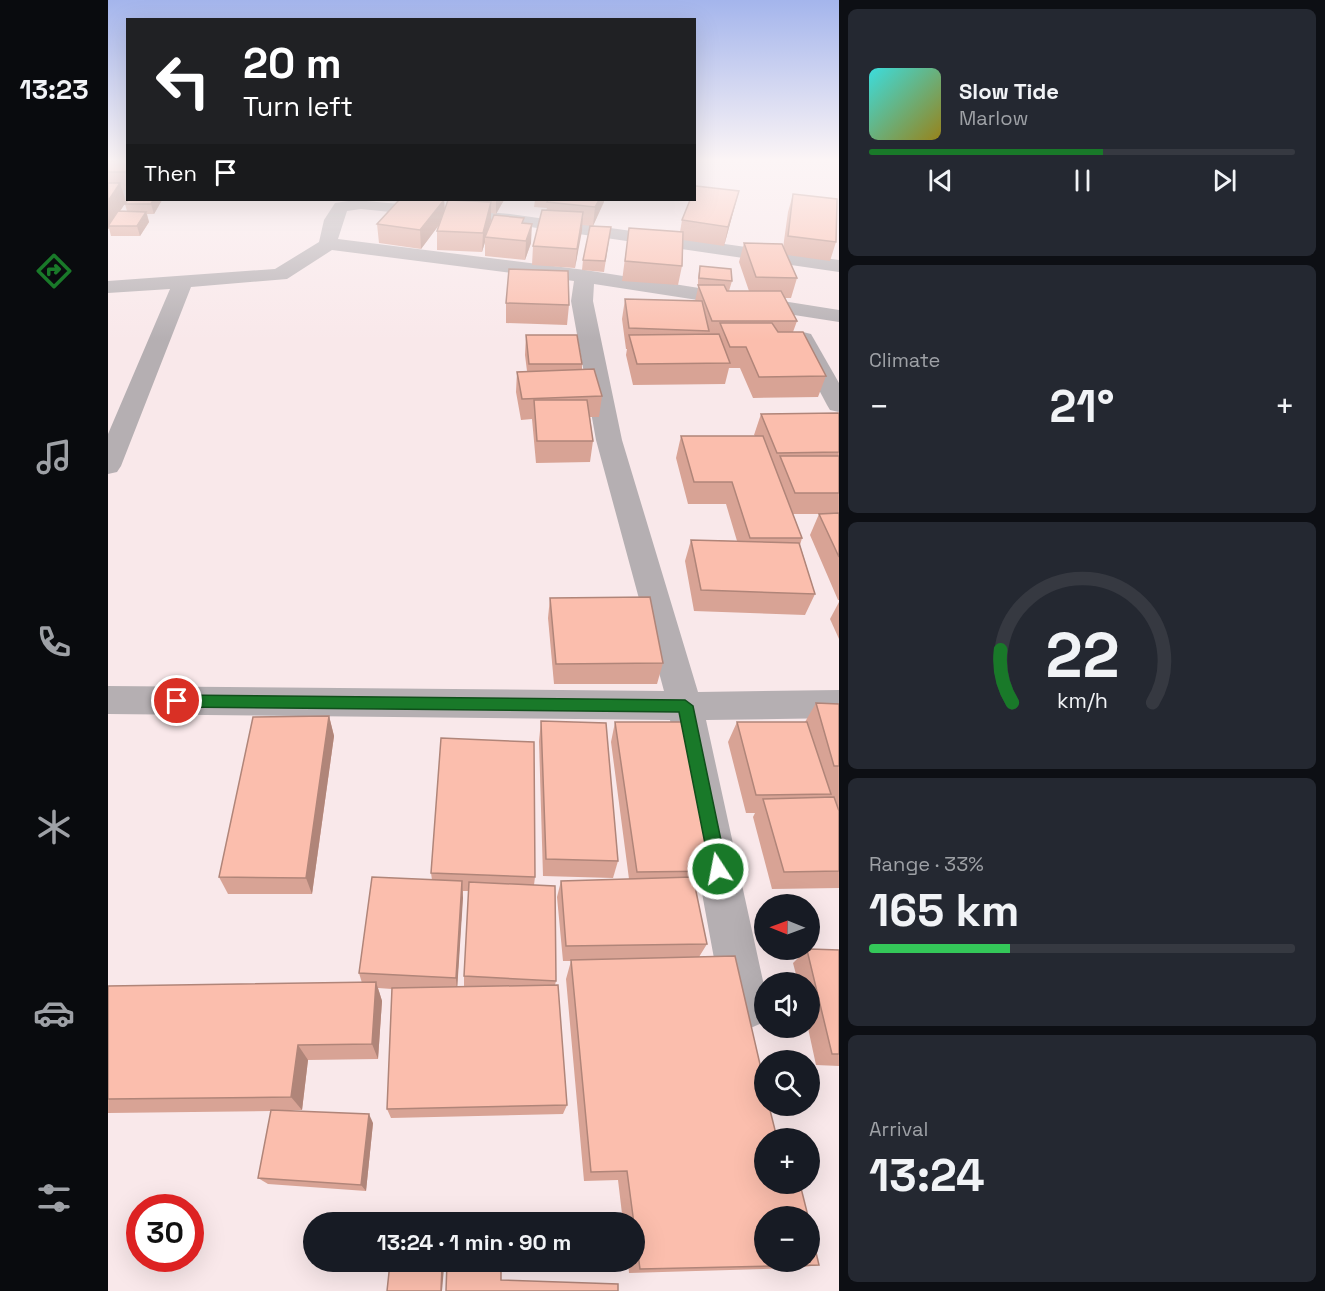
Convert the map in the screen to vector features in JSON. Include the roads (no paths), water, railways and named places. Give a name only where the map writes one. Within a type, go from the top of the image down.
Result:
[{"type":"street","points":[[328,244],[328,230],[333,220]]},
{"type":"street","points":[[519,220],[839,266]]},
{"type":"street","points":[[108,287],[280,275],[328,244],[585,276],[839,316]]},
{"type":"street","points":[[585,276],[582,301],[609,440],[685,706],[751,1032]]},
{"type":"street","points":[[108,466],[183,282]]},
{"type":"street","points":[[786,308],[839,405]]},
{"type":"street","points":[[108,700],[685,706],[839,704]]}]
